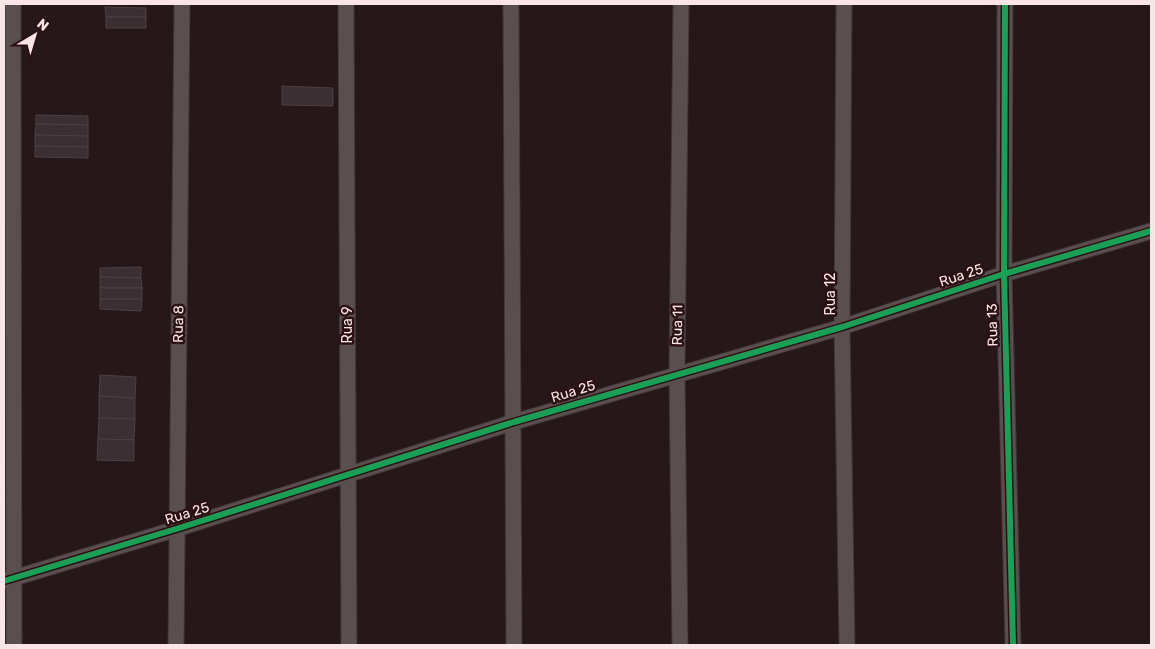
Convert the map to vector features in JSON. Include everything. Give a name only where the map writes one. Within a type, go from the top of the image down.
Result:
[{"type":"street","points":[[14,4],[9,579],[14,645]]},
{"type":"street","name":"Rua 8","points":[[176,645],[182,4]]},
{"type":"street","name":"Rua 9","points":[[346,4],[350,645]]},
{"type":"street","points":[[511,4],[514,645]]},
{"type":"street","name":"Rua 11","points":[[680,645],[677,373],[681,4]]},
{"type":"street","name":"Rua 12","points":[[844,4],[842,327],[847,645]]},
{"type":"street","name":"Rua 13","points":[[1005,4],[1004,274],[1013,645]]},
{"type":"street","name":"Rua 25","points":[[9,579],[176,529],[514,422],[677,373],[842,327],[1004,274],[1151,231]]},
{"type":"building","points":[[105,7],[146,8],[146,17],[106,17]]},
{"type":"building","points":[[106,17],[146,17],[146,28],[106,28]]},
{"type":"building","points":[[282,86],[333,88],[333,106],[282,105]]},
{"type":"building","points":[[36,115],[88,116],[88,125],[36,124]]},
{"type":"building","points":[[36,124],[88,125],[88,136],[35,135]]},
{"type":"building","points":[[35,135],[88,136],[88,147],[35,146]]},
{"type":"building","points":[[35,146],[88,147],[88,158],[35,157]]},
{"type":"building","points":[[141,267],[141,278],[100,277],[100,268]]},
{"type":"building","points":[[100,277],[141,278],[142,288],[100,288]]},
{"type":"building","points":[[100,288],[142,288],[142,299],[100,299]]},
{"type":"building","points":[[100,299],[142,299],[141,311],[100,309]]},
{"type":"building","points":[[100,375],[136,377],[135,398],[99,396]]},
{"type":"building","points":[[99,396],[135,398],[135,419],[99,418]]},
{"type":"building","points":[[99,418],[135,419],[134,440],[98,439]]},
{"type":"building","points":[[98,439],[134,440],[134,461],[97,460]]},
{"type":"cycle path","points":[[1005,4],[1004,274],[1013,645]]},
{"type":"cycle path","points":[[4,581],[176,529],[514,422],[842,327],[1004,274],[1151,231]]}]
